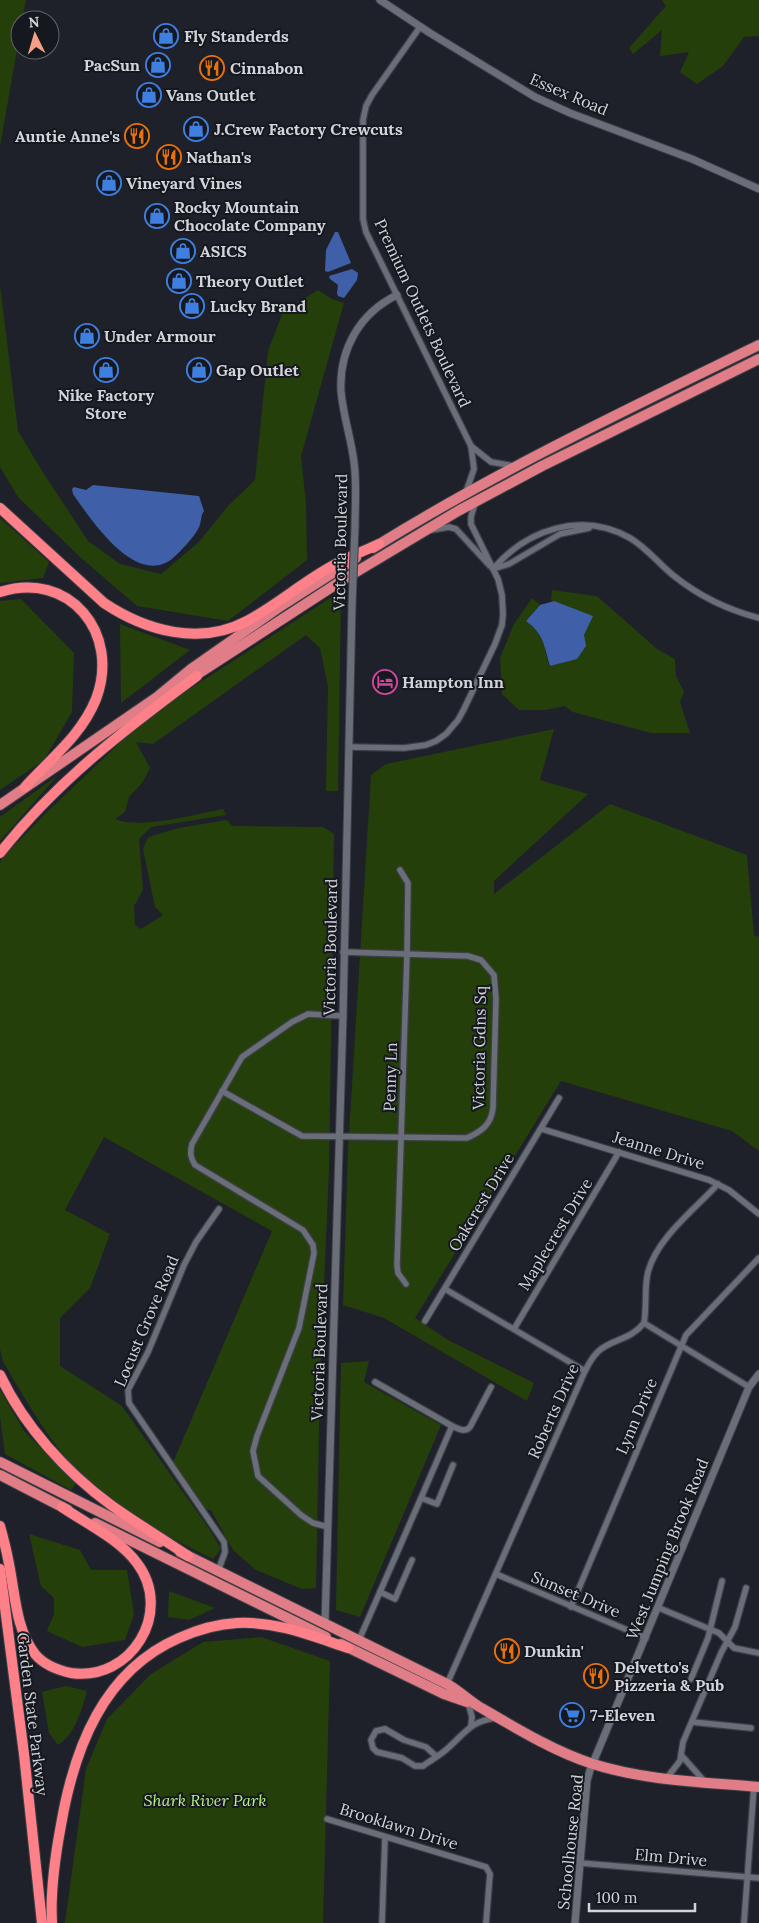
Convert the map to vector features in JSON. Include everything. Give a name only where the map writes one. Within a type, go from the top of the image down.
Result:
[{"type":"highway","points":[[0,805],[157,697],[191,669],[281,606],[379,544],[466,492],[514,466],[759,345]]},
{"type":"highway","points":[[0,853],[37,809],[78,769],[124,730],[197,676],[310,601],[417,534],[476,501],[550,462],[759,359]]},
{"type":"highway","points":[[0,508],[108,606],[142,624],[162,630],[183,633],[214,633],[241,624],[334,565],[379,544]]},
{"type":"highway","points":[[0,592],[29,586],[47,588],[64,596],[78,607],[89,621],[97,636],[101,654],[100,682],[88,715],[69,742],[25,787]]},
{"type":"highway","points":[[157,697],[197,676]]},
{"type":"highway","points":[[0,1375],[25,1418],[72,1471],[116,1509],[188,1556]]},
{"type":"highway","points":[[0,1462],[447,1684],[473,1704]]},
{"type":"highway","points":[[0,1475],[348,1648],[444,1694],[473,1704],[548,1744],[592,1763],[626,1773],[666,1779],[757,1786]]},
{"type":"highway","points":[[0,1526],[20,1620],[28,1642],[35,1653],[52,1667],[67,1672],[89,1673],[104,1670],[127,1658],[142,1639],[148,1625],[151,1609],[149,1587],[139,1565],[128,1552],[62,1507]]},
{"type":"highway","name":"Garden State Parkway","points":[[0,1569],[42,1923]]},
{"type":"highway","points":[[52,1923],[52,1893],[57,1845],[76,1762],[96,1713],[111,1690],[129,1670],[153,1651],[171,1641],[202,1629],[224,1624],[258,1623],[280,1627],[348,1648]]},
{"type":"street","name":"Essex Road","points":[[380,0],[420,27],[535,97],[692,159],[759,189]]},
{"type":"street","name":"Premium Outlets Boulevard","points":[[420,27],[368,101],[364,120],[364,224],[471,446],[474,469],[466,492]]},
{"type":"street","name":"Victoria Boulevard","points":[[324,1623],[343,1016],[343,952],[356,477],[341,392],[342,368],[348,346],[359,325],[378,306],[397,295]]},
{"type":"street","name":"Premium Outlets Boulevard","points":[[471,446],[482,457],[491,462],[514,466]]},
{"type":"street","points":[[349,747],[404,748],[421,746],[441,738],[458,720],[495,644],[502,625],[502,595],[498,579],[471,524],[476,501]]},
{"type":"street","points":[[492,569],[504,555],[550,530],[577,524],[596,527],[621,534],[636,542],[674,576],[703,596],[736,612],[759,618]]},
{"type":"street","points":[[417,534],[443,527],[456,529],[492,569]]},
{"type":"street","points":[[492,569],[510,564],[560,534],[596,527]]},
{"type":"street","name":"Penny Ln","points":[[400,870],[408,883],[397,1265],[398,1272],[406,1284]]},
{"type":"street","name":"Victoria Gdns Sq","points":[[222,1091],[302,1136],[467,1138],[488,1126],[492,1117],[496,1009],[494,975],[481,960],[468,956],[343,952]]},
{"type":"street","points":[[328,1527],[313,1523],[301,1515],[258,1476],[254,1464],[253,1451],[257,1436],[300,1328],[314,1254],[313,1245],[303,1230],[195,1164],[191,1158],[192,1144],[242,1057],[292,1022],[308,1014],[343,1016]]},
{"type":"street","name":"Oakcrest Drive","points":[[425,1321],[559,1098]]},
{"type":"street","name":"Jeanne Drive","points":[[542,1128],[698,1176],[729,1190],[759,1214]]},
{"type":"street","name":"Maplecrest Drive","points":[[514,1330],[619,1152]]},
{"type":"street","points":[[718,1184],[666,1238],[655,1255],[648,1274],[644,1322],[749,1387]]},
{"type":"street","name":"Locust Grove Road","points":[[218,1570],[225,1552],[224,1542],[129,1403],[128,1390],[148,1352],[184,1265],[196,1242],[219,1210]]},
{"type":"street","name":"Lynn Drive","points":[[570,1607],[681,1345],[689,1331],[759,1258]]},
{"type":"street","points":[[445,1289],[585,1371]]},
{"type":"street","name":"Roberts Drive","points":[[447,1684],[592,1358],[602,1348],[633,1334],[644,1322]]},
{"type":"street","name":"West Jumping Brook Road","points":[[592,1763],[659,1608],[749,1387],[759,1374]]},
{"type":"street","points":[[375,1382],[462,1430],[470,1427],[491,1387]]},
{"type":"street","points":[[359,1640],[452,1426]]},
{"type":"street","points":[[421,1498],[437,1504],[453,1465]]},
{"type":"street","points":[[380,1592],[395,1599],[412,1560]]},
{"type":"street","name":"Sunset Drive","points":[[496,1574],[646,1638]]},
{"type":"street","points":[[691,1679],[710,1630],[722,1581]]},
{"type":"street","points":[[666,1779],[678,1766],[682,1756],[682,1746],[727,1641],[735,1627],[746,1588]]},
{"type":"street","points":[[659,1608],[719,1633],[739,1650],[759,1652]]},
{"type":"street","points":[[471,1725],[473,1704]]},
{"type":"street","points":[[436,1756],[426,1747],[404,1740],[385,1729],[376,1731],[371,1740],[373,1748],[377,1752],[402,1758],[419,1767],[447,1749],[471,1725],[484,1720],[501,1718]]},
{"type":"street","points":[[692,1722],[751,1728]]},
{"type":"street","points":[[682,1756],[705,1782]]},
{"type":"street","name":"Schoolhouse Road","points":[[575,1923],[587,1782],[592,1763]]},
{"type":"street","points":[[744,1923],[757,1786]]},
{"type":"street","name":"Brooklawn Drive","points":[[328,1820],[486,1868],[490,1872],[486,1923]]},
{"type":"street","points":[[382,1923],[385,1837]]},
{"type":"street","name":"Elm Drive","points":[[580,1863],[759,1878]]},
{"type":"green space","points":[[0,0],[26,0],[24,10],[10,10],[10,60],[15,60],[0,146]]},
{"type":"green space","points":[[662,0],[759,0],[759,36],[744,37],[723,66],[697,84],[680,72],[689,52],[660,56],[662,30],[633,54],[629,48],[666,6]]},
{"type":"green space","points":[[0,285],[18,431],[88,541],[120,564],[161,574],[199,542],[227,507],[255,480],[268,351],[283,312],[318,290],[332,299],[344,303],[301,456],[306,503],[307,560],[228,621],[137,606],[80,557],[18,497],[0,467]]},
{"type":"green space","points":[[0,518],[49,562],[43,578],[0,583]]},
{"type":"green space","points":[[552,590],[597,596],[657,649],[675,659],[676,676],[684,692],[680,702],[690,733],[651,733],[573,712],[565,706],[545,710],[519,710],[502,694],[500,658],[514,624],[532,598],[540,605],[526,621],[540,636],[549,666],[577,659],[592,616],[551,600]]},
{"type":"green space","points":[[341,591],[338,791],[326,791],[328,687],[320,648],[306,635],[153,744],[136,742],[150,768],[142,783],[129,797],[125,812],[115,819],[138,823],[153,822],[223,809],[226,815],[151,827],[139,839],[143,890],[134,906],[135,925],[141,929],[163,915],[155,907],[143,849],[148,837],[179,828],[227,820],[232,826],[323,827],[334,834],[329,1169],[320,1378],[316,1588],[302,1589],[256,1570],[233,1550],[211,1510],[201,1509],[172,1465],[272,1231],[104,1137],[65,1210],[110,1234],[90,1288],[60,1318],[60,1366],[122,1406],[210,1530],[221,1549],[213,1559],[168,1536],[125,1510],[86,1478],[52,1440],[3,1362],[0,1349],[0,862],[49,810],[126,737],[182,694]]},
{"type":"green space","points":[[21,599],[74,653],[72,712],[44,760],[0,790],[0,601]]},
{"type":"green space","points":[[120,624],[190,650],[121,703]]},
{"type":"green space","points":[[554,729],[540,780],[588,794],[494,881],[494,894],[610,804],[747,855],[754,935],[759,937],[759,1151],[732,1131],[561,1081],[415,1318],[448,1340],[534,1383],[527,1401],[384,1318],[343,1305],[348,1151],[371,775],[386,764]]},
{"type":"green space","points":[[58,775],[0,841],[0,817]]},
{"type":"green space","points":[[369,1361],[364,1382],[441,1425],[360,1617],[336,1610],[341,1363]]},
{"type":"green space","points":[[0,1390],[24,1431],[76,1484],[71,1490],[5,1454],[0,1417]]},
{"type":"green space","points":[[29,1534],[80,1550],[91,1570],[127,1570],[134,1614],[125,1640],[82,1647],[47,1631],[54,1614],[54,1598],[41,1586]]},
{"type":"green space","points":[[169,1591],[215,1608],[189,1620],[168,1617]]},
{"type":"green space","name":"Shark River Park","points":[[261,1637],[330,1661],[323,1923],[65,1923],[86,1769],[107,1719],[151,1674],[203,1642]]},
{"type":"green space","points":[[66,1686],[87,1691],[73,1728],[64,1741],[58,1745],[49,1733],[42,1692]]},
{"type":"water","points":[[335,232],[338,232],[351,263],[328,272],[325,271],[326,250]]},
{"type":"water","points":[[352,269],[358,273],[357,280],[344,298],[338,296],[338,285],[329,276]]},
{"type":"water","points":[[93,485],[199,496],[204,511],[199,527],[173,558],[159,565],[144,564],[130,558],[115,547],[73,494],[72,489],[74,487],[86,490]]},
{"type":"water","points":[[554,601],[593,616],[584,635],[586,646],[577,659],[550,666],[545,646],[540,636],[526,621],[540,605]]},
{"type":"place","name":"Fly Standerds","points":[[166,36]]},
{"type":"place","name":"PacSun","points":[[158,65]]},
{"type":"place","name":"Cinnabon","points":[[212,68]]},
{"type":"place","name":"Vans Outlet","points":[[149,95]]},
{"type":"place","name":"J.Crew Factory Crewcuts","points":[[196,129]]},
{"type":"place","name":"Auntie Anne's","points":[[137,136]]},
{"type":"place","name":"Nathan's","points":[[169,157]]},
{"type":"place","name":"Vineyard Vines","points":[[109,183]]},
{"type":"place","name":"Rocky Mountain Chocolate Company","points":[[157,216]]},
{"type":"place","name":"ASICS","points":[[183,251]]},
{"type":"place","name":"Theory Outlet","points":[[179,281]]},
{"type":"place","name":"Lucky Brand","points":[[192,306]]},
{"type":"place","name":"Under Armour","points":[[87,336]]},
{"type":"place","name":"Nike Factory Store","points":[[106,370]]},
{"type":"place","name":"Gap Outlet","points":[[199,370]]},
{"type":"place","name":"Hampton Inn","points":[[385,682]]},
{"type":"place","name":"Dunkin'","points":[[507,1651]]},
{"type":"place","name":"Delvetto's Pizzeria & Pub","points":[[596,1676]]},
{"type":"place","name":"7-Eleven","points":[[572,1715]]}]
